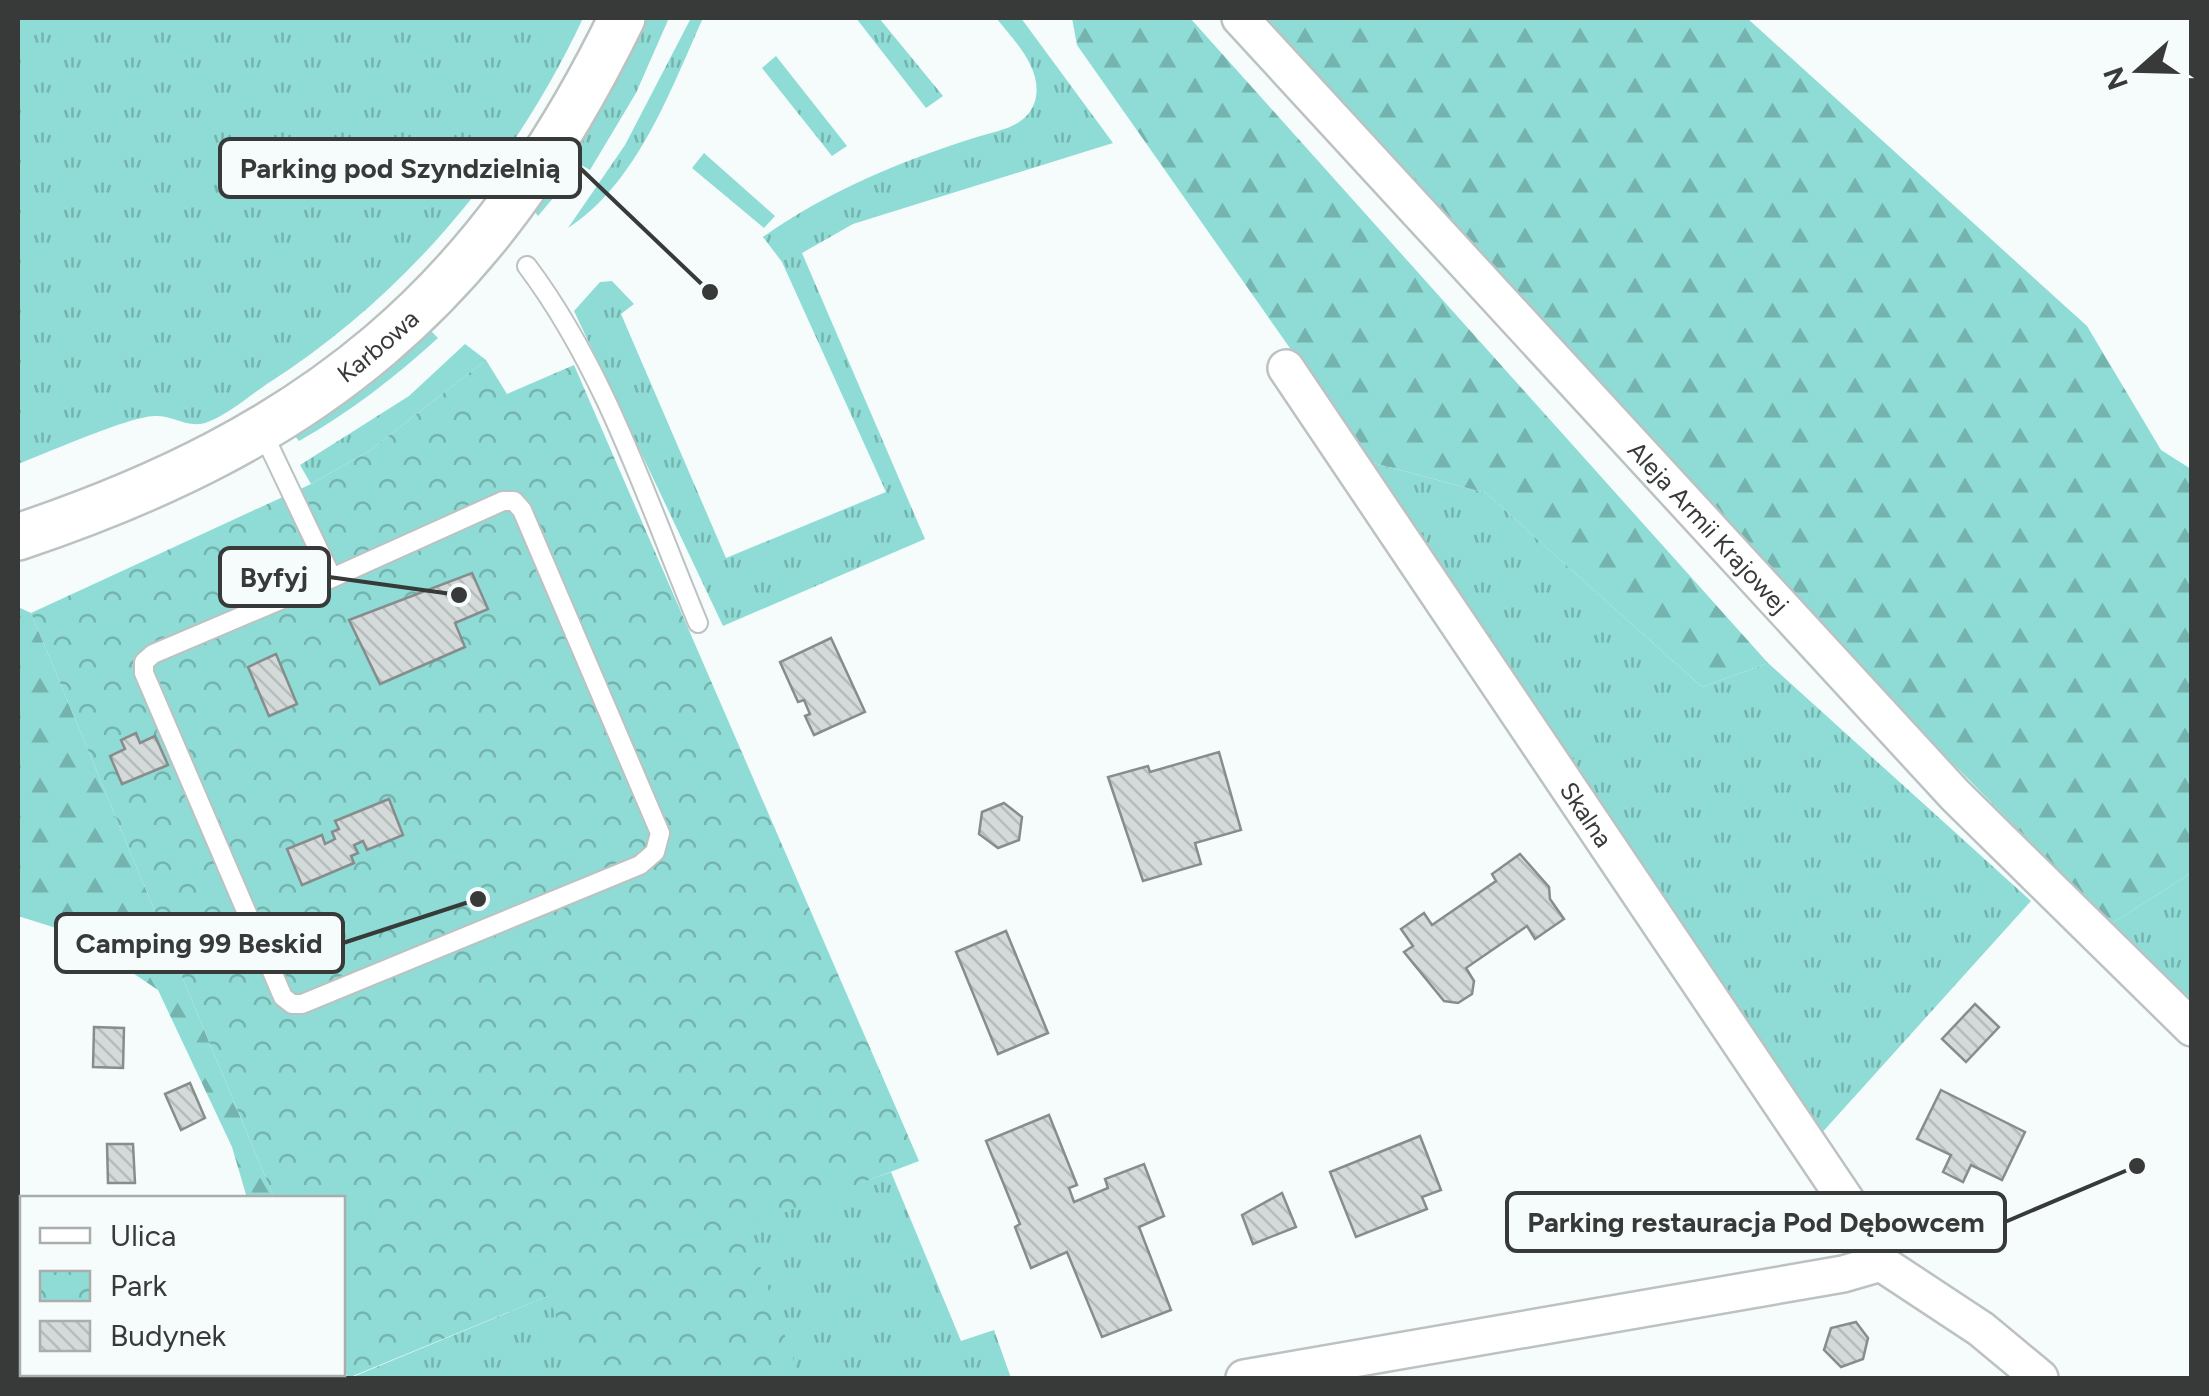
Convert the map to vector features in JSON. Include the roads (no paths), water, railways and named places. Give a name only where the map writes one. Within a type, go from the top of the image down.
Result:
[{"type":"street","name":"Karbowa","points":[[18,537],[172,479],[262,431],[386,342],[474,253],[529,184],[562,134],[622,18]]},
{"type":"street","name":"Aleja Armii Krajowej","points":[[1240,18],[1918,755],[2192,1028]]},
{"type":"street","name":"Skalna","points":[[1286,368],[1866,1230],[1882,1263],[1981,1329],[2040,1378]]},
{"type":"street","points":[[1244,1378],[1823,1277],[1882,1263]]},
{"type":"lane","points":[[527,266],[562,311],[586,360],[698,624]]},
{"type":"lane","points":[[262,431],[332,578]]},
{"type":"lane","points":[[503,501],[514,501],[522,510],[660,833],[656,852],[640,866],[302,1004],[292,1004],[283,996],[144,673],[144,662],[153,654],[332,578],[503,501]]},
{"type":"place","name":"Parking pod Szyndzielnią","points":[[710,292]]},
{"type":"place","name":"Byfyj","points":[[459,595]]},
{"type":"place","name":"Camping 99 Beskid","points":[[478,899]]},
{"type":"place","name":"Parking restauracja Pod Dębowcem","points":[[2137,1166]]}]
